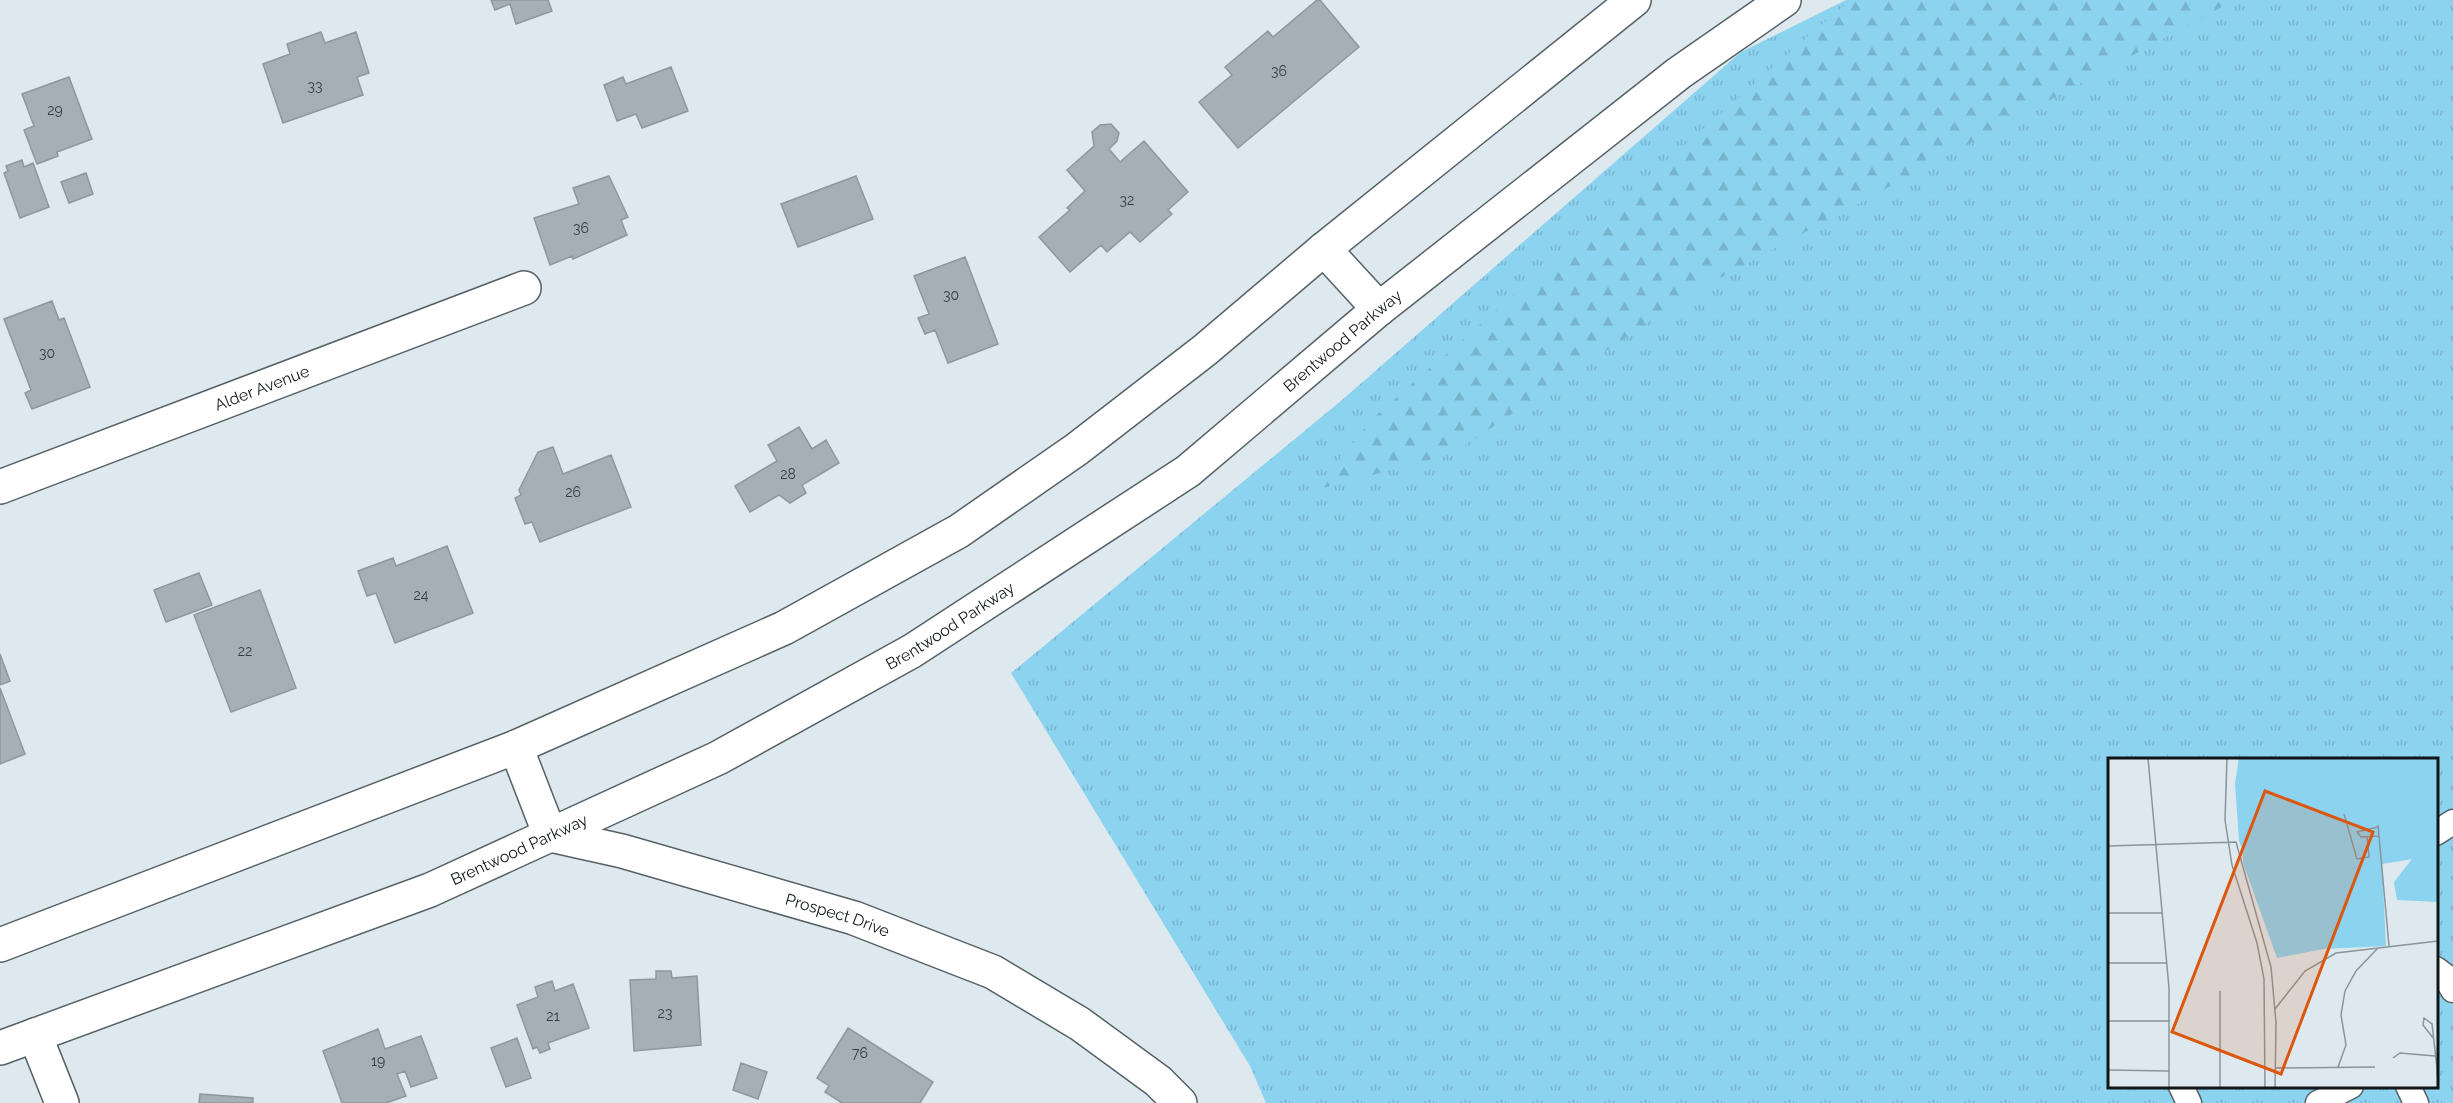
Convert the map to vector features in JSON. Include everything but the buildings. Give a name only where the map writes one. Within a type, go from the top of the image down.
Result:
[{"type":"street","points":[[0,945],[516,747],[784,628],[959,531],[1095,435],[1205,350],[1324,249],[1634,0]]},
{"type":"street","name":"Brentwood Parkway","points":[[0,1048],[430,890],[718,758],[912,651],[1188,471],[1379,309],[1679,74],[1784,0]]},
{"type":"street","points":[[1324,249],[1379,309]]},
{"type":"street","name":"Alder Avenue","points":[[0,487],[524,288]]},
{"type":"street","points":[[516,747],[550,835]]},
{"type":"street","name":"Prospect Drive","points":[[550,835],[622,851],[854,918],[993,972],[1080,1024],[1158,1081],[1180,1103]]},
{"type":"street","points":[[35,1035],[62,1103]]},
{"type":"lane","points":[[2438,831],[2453,822]]},
{"type":"lane","points":[[2438,970],[2444,975],[2453,990]]},
{"type":"lane","points":[[2182,1088],[2189,1103]]},
{"type":"lane","points":[[2318,1103],[2347,1088]]},
{"type":"lane","points":[[2409,1088],[2416,1103]]},
{"type":"green space","points":[[1846,0],[2453,0],[2453,1103],[1266,1103],[1250,1066],[1011,673],[1342,400],[1741,52]]},
{"type":"green space","points":[[1850,0],[2235,0],[1694,292],[1452,454],[1315,490],[1373,418]]}]
